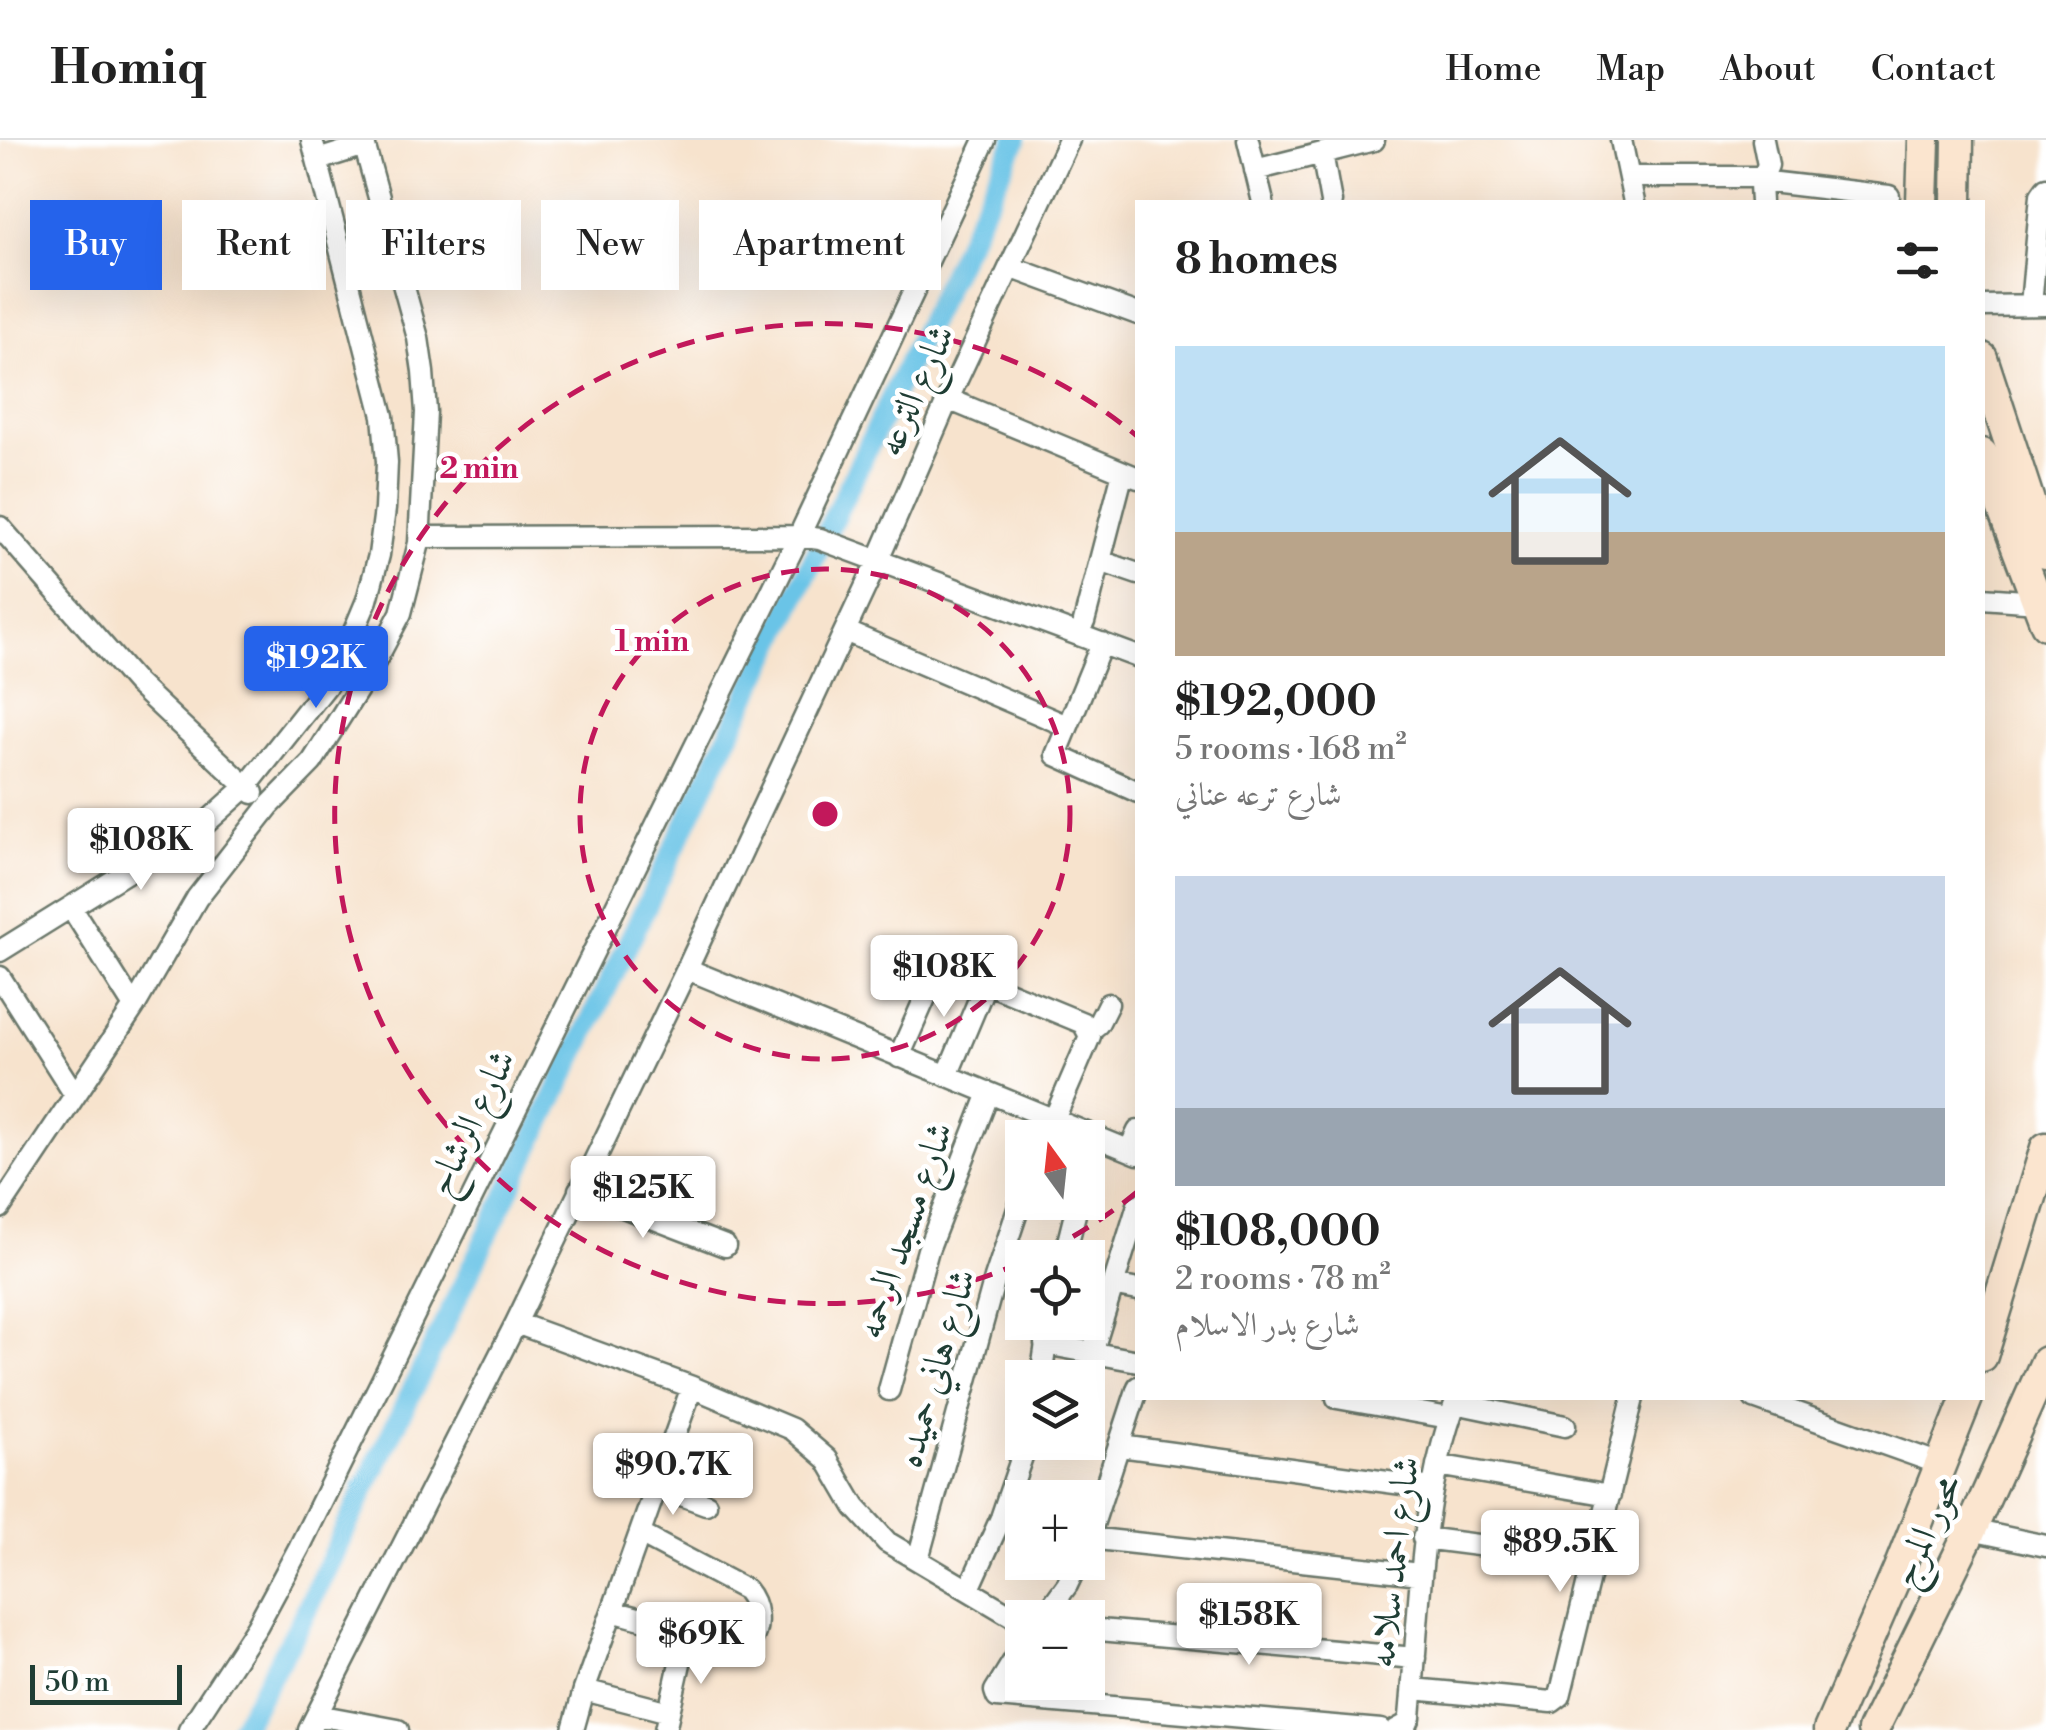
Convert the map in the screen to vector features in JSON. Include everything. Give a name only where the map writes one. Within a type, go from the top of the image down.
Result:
[{"type":"main road","points":[[1922,200],[1924,140]]},
{"type":"main road","points":[[1957,200],[1958,140]]},
{"type":"main road","points":[[1985,367],[2046,553]]},
{"type":"main road","points":[[1985,468],[2042,613]]},
{"type":"main road","points":[[1985,1346],[2046,1148]]},
{"type":"main road","name":"محور المرج","points":[[1873,1730],[2046,1362]]},
{"type":"main road","name":"محور المرج","points":[[1829,1730],[1966,1400]]},
{"type":"street","name":"شارع الترعه","points":[[809,538],[985,140]]},
{"type":"street","name":"شارع الترعه","points":[[878,560],[1069,140]]},
{"type":"street","points":[[1248,140],[1262,200]]},
{"type":"street","points":[[1255,170],[1374,140]]},
{"type":"street","points":[[1621,140],[1634,200]]},
{"type":"street","points":[[1762,140],[1768,165],[1762,187]]},
{"type":"street","points":[[0,951],[206,823],[246,788],[327,684],[349,644],[379,555],[386,509],[387,462],[382,416],[315,150],[364,143],[418,338],[423,372],[426,412],[420,537],[413,578],[401,613],[374,664],[312,762],[269,806],[197,898],[134,1007],[1,1204]]},
{"type":"street","points":[[1322,153],[1331,200]]},
{"type":"street","points":[[1629,177],[1889,196]]},
{"type":"street","points":[[1985,306],[2039,305],[2041,196],[2046,188]]},
{"type":"street","points":[[1010,267],[1135,313]]},
{"type":"street","points":[[948,399],[1130,475],[1084,622]]},
{"type":"street","points":[[0,527],[136,683],[269,806]]},
{"type":"street","points":[[420,537],[809,538],[1135,656]]},
{"type":"street","name":"شارع الرشاح","points":[[189,1730],[256,1626],[299,1548],[809,538]]},
{"type":"street","points":[[398,1730],[313,1722],[516,1323],[878,560]]},
{"type":"street","points":[[1100,561],[1135,573]]},
{"type":"street","points":[[1985,599],[2042,613]]},
{"type":"street","points":[[845,632],[1067,726]]},
{"type":"street","points":[[1102,643],[1057,750],[1058,757],[1135,791]]},
{"type":"street","points":[[70,907],[134,1007]]},
{"type":"street","points":[[899,1057],[940,968],[951,968],[1082,1022],[1090,1031]]},
{"type":"street","points":[[687,969],[989,1093],[1035,1120]]},
{"type":"street","points":[[0,977],[75,1095]]},
{"type":"street","points":[[947,1076],[986,982]]},
{"type":"street","points":[[1052,1120],[1090,1031],[1108,1004]]},
{"type":"street","name":"شارع مسجد الرحمه","points":[[889,1390],[928,1250],[989,1093]]},
{"type":"street","points":[[1105,1138],[1135,1145]]},
{"type":"street","points":[[579,1190],[725,1246]]},
{"type":"street","points":[[1092,1352],[1135,1215]]},
{"type":"street","name":"شارع هاني حميده","points":[[918,1559],[1015,1220]]},
{"type":"street","points":[[1113,1285],[1135,1289]]},
{"type":"street","points":[[516,1323],[792,1428],[827,1459],[875,1532],[1005,1611]]},
{"type":"street","points":[[1044,1360],[1046,1340]]},
{"type":"street","points":[[1045,1344],[1135,1360]]},
{"type":"street","points":[[573,1730],[692,1387]]},
{"type":"street","points":[[1105,1490],[1135,1397]]},
{"type":"street","points":[[1366,1400],[1454,1406],[1565,1426]]},
{"type":"street","points":[[1413,1689],[1556,1700],[1563,1691],[1633,1400]]},
{"type":"street","points":[[1768,1400],[1809,1406],[1940,1464]]},
{"type":"street","name":"شارع احمد سلامه","points":[[1396,1730],[1407,1724],[1410,1717],[1423,1538],[1437,1465],[1454,1406]]},
{"type":"street","points":[[1120,1446],[1432,1488]]},
{"type":"street","points":[[969,1589],[1001,1518],[1021,1460]]},
{"type":"street","points":[[1437,1465],[1610,1494]]},
{"type":"street","points":[[657,1486],[706,1504]]},
{"type":"street","points":[[1970,1530],[2046,1546]]},
{"type":"street","points":[[612,1611],[738,1645],[750,1642],[756,1632],[752,1596],[640,1534]]},
{"type":"street","points":[[1423,1538],[1594,1560]]},
{"type":"street","points":[[1105,1541],[1420,1574]]},
{"type":"street","points":[[1105,1631],[1415,1658]]},
{"type":"street","points":[[584,1690],[667,1721],[687,1632]]},
{"type":"street","points":[[1005,1676],[996,1692],[999,1698],[1005,1699]]},
{"type":"street","points":[[1023,1700],[1381,1730]]},
{"type":"waterway","points":[[240,1730],[297,1629],[1016,140]]}]
